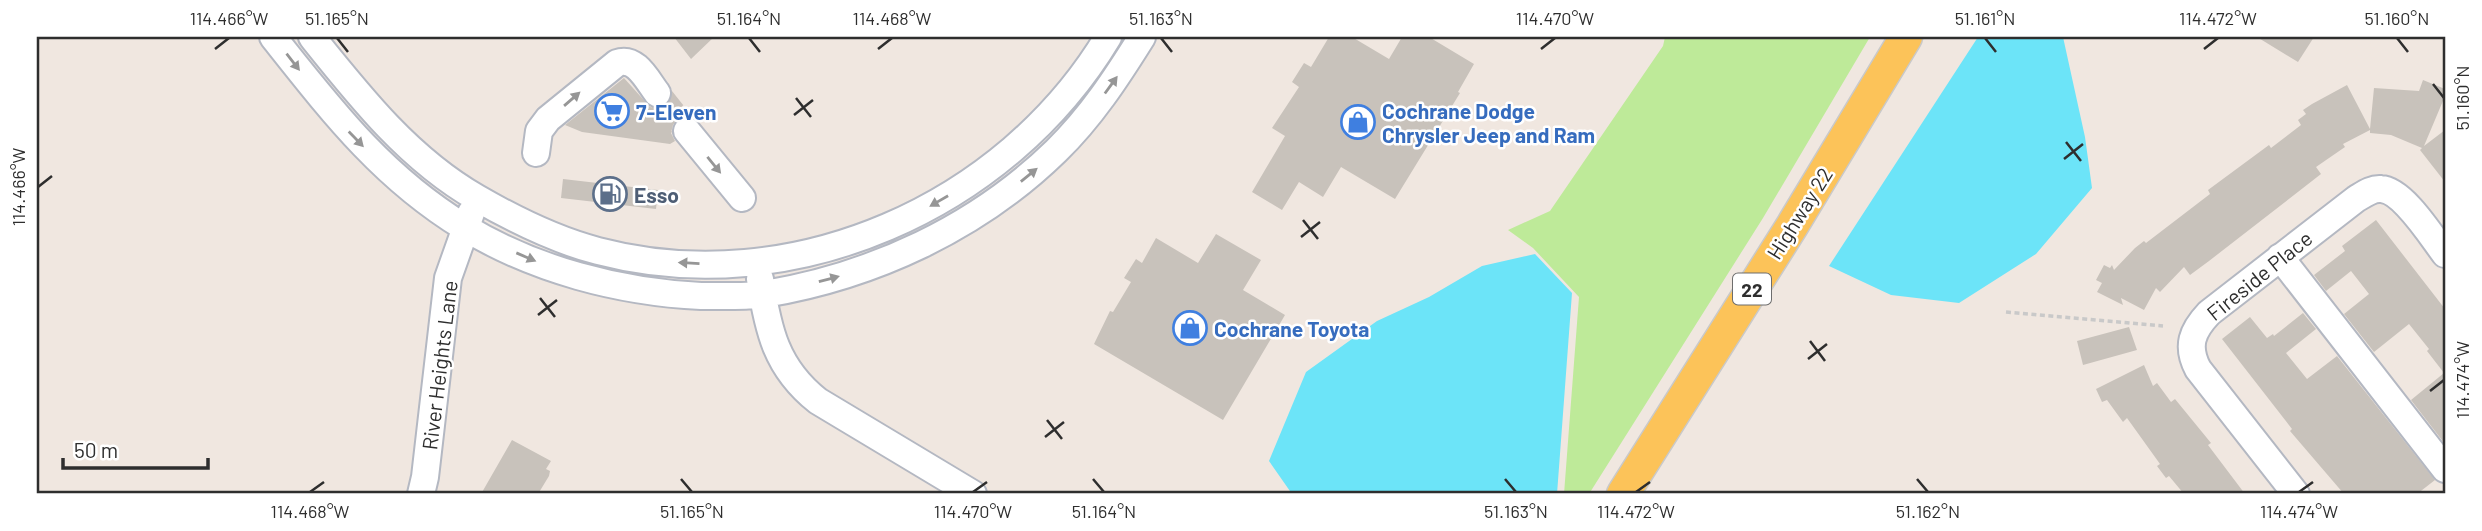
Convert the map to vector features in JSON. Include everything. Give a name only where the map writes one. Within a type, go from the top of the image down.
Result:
[{"type":"main road","name":"Highway 22","points":[[1623,494],[1906,37]]},
{"type":"street","points":[[273,37],[351,134],[376,160],[410,190],[464,228],[527,257],[604,283],[671,294],[763,295],[862,270],[927,242],[985,208],[1014,187],[1076,131],[1117,77],[1142,37]]},
{"type":"street","points":[[312,37],[380,120],[430,165],[477,198],[548,234],[598,251],[683,263],[718,264],[758,261],[845,243],[921,212],[985,172],[1009,153],[1050,114],[1108,37]]},
{"type":"street","points":[[536,153],[539,131],[548,119],[617,63],[625,60],[631,62],[657,93]]},
{"type":"street","points":[[1050,114],[1076,131]]},
{"type":"street","points":[[687,131],[742,198]]},
{"type":"street","name":"Fireside Place","points":[[2296,494],[2198,369],[2190,351],[2194,331],[2201,321],[2280,257],[2356,199],[2371,191],[2381,189],[2398,196],[2445,254]]},
{"type":"street","name":"River Heights Lane","points":[[421,494],[448,278],[477,198]]},
{"type":"street","points":[[2280,257],[2445,469]]},
{"type":"street","points":[[758,261],[773,342],[801,387],[818,401],[973,494]]},
{"type":"path","points":[[2006,312],[2163,326]]},
{"type":"green space","points":[[1665,37],[1870,37],[1763,218],[1589,494],[1564,494],[1579,297],[1533,248],[1508,230],[1550,211],[1663,46]]},
{"type":"water","points":[[1978,37],[2063,37],[2085,137],[2092,188],[2036,254],[1959,303],[1891,295],[1829,266]]},
{"type":"water","points":[[1535,254],[1572,293],[1557,494],[1292,494],[1269,461],[1306,372],[1377,321],[1429,297],[1482,266]]},
{"type":"building","points":[[674,37],[714,37],[691,59]]},
{"type":"building","name":"Cochrane Dodge Chrysler Jeep and Ram","points":[[1329,37],[1352,37],[1389,59],[1402,37],[1429,37],[1474,64],[1458,92],[1460,93],[1395,199],[1341,167],[1323,197],[1299,182],[1282,210],[1252,192],[1285,136],[1272,128],[1299,87],[1292,82],[1304,63],[1311,67]]},
{"type":"building","points":[[2257,37],[2314,37],[2298,62]]},
{"type":"building","name":"7-Eleven","points":[[624,78],[650,107],[659,109],[671,100],[684,116],[678,118],[673,125],[671,133],[675,141],[670,144],[582,132],[565,125]]},
{"type":"building","points":[[2423,80],[2445,89],[2445,96],[2424,146],[2445,130],[2445,182],[2420,150],[2422,148],[2391,135],[2370,133],[2370,130],[2343,144],[2345,147],[2316,167],[2321,174],[2209,261],[2190,275],[2184,267],[2160,292],[2156,288],[2144,310],[2121,298],[2123,305],[2097,292],[2102,283],[2096,280],[2104,265],[2110,268],[2112,265],[2114,270],[2135,248],[2144,241],[2146,243],[2210,194],[2208,190],[2301,125],[2298,120],[2306,114],[2303,110],[2312,104],[2347,85],[2370,129],[2374,88],[2419,91]]},
{"type":"building","name":"Esso","points":[[563,179],[658,190],[656,209],[561,198]]},
{"type":"building","points":[[2376,220],[2445,309],[2445,444],[2411,400],[2444,373],[2427,351],[2429,349],[2409,324],[2374,352],[2344,314],[2369,294],[2351,271],[2326,291],[2314,275],[2345,251],[2342,246]]},
{"type":"building","name":"Cochrane Toyota","points":[[1216,234],[1261,260],[1243,290],[1285,315],[1223,420],[1094,344],[1110,311],[1113,312],[1131,282],[1124,278],[1136,259],[1142,263],[1156,238],[1198,263]]},
{"type":"building","points":[[2303,313],[2316,329],[2286,353],[2307,379],[2337,356],[2435,480],[2417,494],[2344,494],[2290,431],[2292,429],[2222,339],[2250,317],[2267,338],[2273,334],[2274,336]]},
{"type":"building","points":[[2129,327],[2137,350],[2083,365],[2077,341]]},
{"type":"building","points":[[2144,365],[2153,386],[2157,383],[2171,402],[2175,399],[2211,443],[2208,445],[2245,494],[2184,494],[2157,466],[2160,464],[2127,418],[2123,422],[2107,400],[2102,402],[2096,389]]},
{"type":"building","points":[[512,440],[551,461],[546,469],[550,471],[549,476],[538,494],[481,494]]},
{"type":"tunnel","points":[[657,93],[687,131]]},
{"type":"place","name":"7-Eleven","points":[[612,111]]},
{"type":"place","name":"Cochrane Dodge Chrysler Jeep and Ram","points":[[1358,122]]},
{"type":"place","name":"Esso","points":[[610,194]]},
{"type":"place","name":"Cochrane Toyota","points":[[1190,328]]}]
